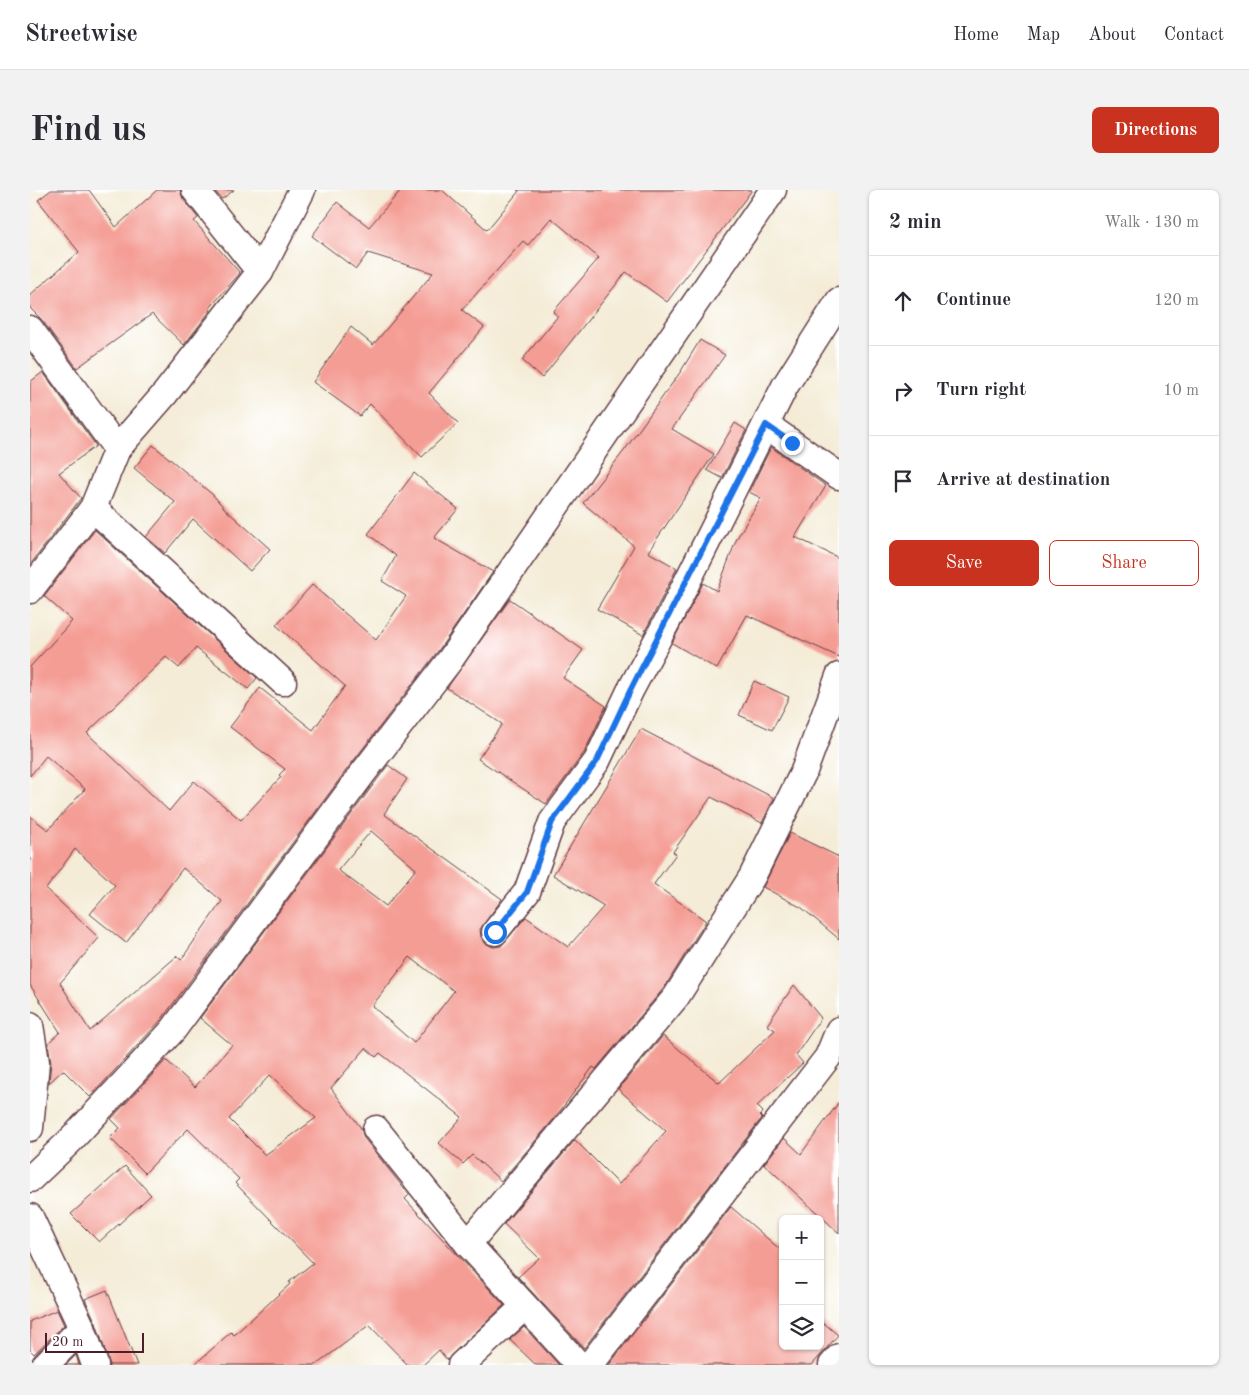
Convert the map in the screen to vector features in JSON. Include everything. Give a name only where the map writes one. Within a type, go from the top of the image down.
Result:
[{"type":"street","points":[[195,190],[260,272]]},
{"type":"street","points":[[30,590],[93,508],[117,449],[164,395],[260,272],[302,190]]},
{"type":"street","points":[[30,1179],[71,1140],[173,1030],[363,773],[450,660],[773,190]]},
{"type":"street","points":[[495,932],[527,892],[552,822],[597,761],[630,691],[785,386],[839,301]]},
{"type":"street","points":[[30,329],[117,449]]},
{"type":"street","points":[[766,425],[839,476]]},
{"type":"street","points":[[93,508],[283,682]]},
{"type":"street","points":[[468,1244],[676,997],[752,876],[804,771],[839,676]]},
{"type":"street","points":[[30,1026],[36,1062],[30,1128]]},
{"type":"street","points":[[590,1365],[828,1057],[839,1030]]},
{"type":"street","points":[[376,1129],[468,1244],[579,1365]]},
{"type":"street","points":[[30,1217],[82,1328],[95,1365]]},
{"type":"street","points":[[461,1365],[524,1307]]},
{"type":"street","points":[[45,1365],[82,1328]]},
{"type":"street","points":[[832,1365],[839,1357]]},
{"type":"building","points":[[51,190],[89,190],[116,227],[157,190],[180,190],[183,199],[198,218],[194,221],[240,273],[209,309],[211,310],[184,345],[152,314],[77,368],[42,320],[30,308],[30,295],[79,252],[38,200]]},
{"type":"building","points":[[214,190],[234,190],[222,199]]},
{"type":"building","points":[[401,190],[442,190],[487,230],[519,191],[517,190],[752,190],[667,302],[626,272],[542,378],[522,360],[558,316],[553,312],[599,258],[551,218],[528,245],[523,241],[462,310],[484,327],[429,393],[458,423],[422,457],[370,404],[360,416],[313,382],[351,327],[373,345],[433,273],[368,253],[356,269],[312,236],[337,202],[369,227]]},
{"type":"building","points":[[700,340],[725,355],[672,429],[714,454],[648,552],[677,568],[643,635],[597,609],[634,546],[583,503],[624,451],[681,371]]},
{"type":"building","points":[[43,372],[96,446],[59,473],[81,498],[30,565],[30,382]]},
{"type":"building","points":[[735,423],[746,430],[722,478],[707,470]]},
{"type":"building","points":[[153,445],[213,495],[226,510],[270,549],[250,571],[193,519],[165,553],[146,537],[175,502],[134,468]]},
{"type":"building","points":[[771,447],[826,486],[795,537],[839,558],[839,657],[747,615],[717,669],[672,643],[703,583],[717,591],[737,538],[761,498],[749,492]]},
{"type":"building","points":[[414,473],[458,509],[434,538],[493,572],[438,651],[351,764],[161,1020],[90,1097],[63,1070],[49,1083],[51,1063],[48,1043],[60,1032],[30,985],[30,816],[48,830],[85,789],[46,756],[30,776],[30,667],[72,621],[44,596],[95,530],[257,678],[248,689],[196,648],[179,668],[166,657],[87,733],[169,811],[194,781],[241,820],[281,777],[279,775],[285,769],[230,727],[260,688],[313,730],[345,686],[276,625],[312,585],[376,640],[406,596],[382,581],[396,556],[368,534]],"holes":[[[75,849],[115,885],[90,914],[126,943],[183,868],[222,901],[181,960],[177,956],[90,1031],[60,983],[99,938],[46,889]]]},
{"type":"building","points":[[510,599],[583,650],[563,678],[606,706],[584,753],[546,804],[478,759],[502,724],[447,688]]},
{"type":"building","points":[[754,681],[789,697],[772,730],[739,715]]},
{"type":"building","points":[[641,729],[774,798],[762,823],[711,797],[673,852],[676,854],[654,884],[706,921],[664,988],[596,1069],[593,1067],[554,1119],[501,1181],[472,1155],[463,1164],[439,1143],[462,1117],[380,1053],[376,1057],[366,1048],[331,1088],[361,1128],[364,1138],[409,1195],[405,1199],[504,1305],[447,1360],[439,1350],[423,1365],[408,1365],[369,1325],[316,1365],[194,1365],[231,1332],[234,1335],[290,1284],[289,1282],[313,1263],[235,1183],[239,1179],[188,1129],[145,1173],[110,1138],[120,1128],[111,1119],[166,1060],[195,1087],[232,1045],[200,1018],[388,765],[407,779],[384,814],[502,899],[480,929],[481,937],[485,943],[493,947],[501,946],[526,917],[568,947],[604,906],[553,875]],"holes":[[[371,831],[416,869],[386,906],[338,870]],[[410,957],[454,991],[414,1043],[372,1006]],[[270,1075],[316,1118],[265,1155],[229,1119]]]},
{"type":"building","points":[[790,833],[839,857],[839,939],[802,908],[763,887]]},
{"type":"building","points":[[794,985],[821,1018],[796,1055],[803,1063],[757,1106],[763,1112],[760,1116],[762,1118],[584,1348],[518,1277],[539,1258],[504,1224],[575,1140],[619,1184],[666,1131],[618,1089],[663,1036],[719,1083],[775,1030],[767,1025]]},
{"type":"building","points":[[839,1102],[839,1233],[824,1219],[824,1215],[819,1215],[764,1164],[784,1138],[801,1154]]},
{"type":"building","points":[[125,1166],[151,1195],[99,1242],[71,1214]]},
{"type":"building","points":[[731,1207],[779,1249],[779,1350],[824,1350],[824,1323],[838,1335],[812,1365],[609,1365]]},
{"type":"building","points":[[107,1290],[137,1365],[110,1365],[96,1323],[85,1299]]},
{"type":"building","points":[[57,1310],[64,1325],[34,1354],[30,1350],[30,1321]]},
{"type":"building","points":[[524,1327],[559,1365],[536,1365],[510,1340]]},
{"type":"building","points":[[76,1355],[79,1365],[66,1365]]},
{"type":"route","points":[[495,932],[527,892],[552,822],[597,761],[630,691],[766,425],[792,443]]}]
